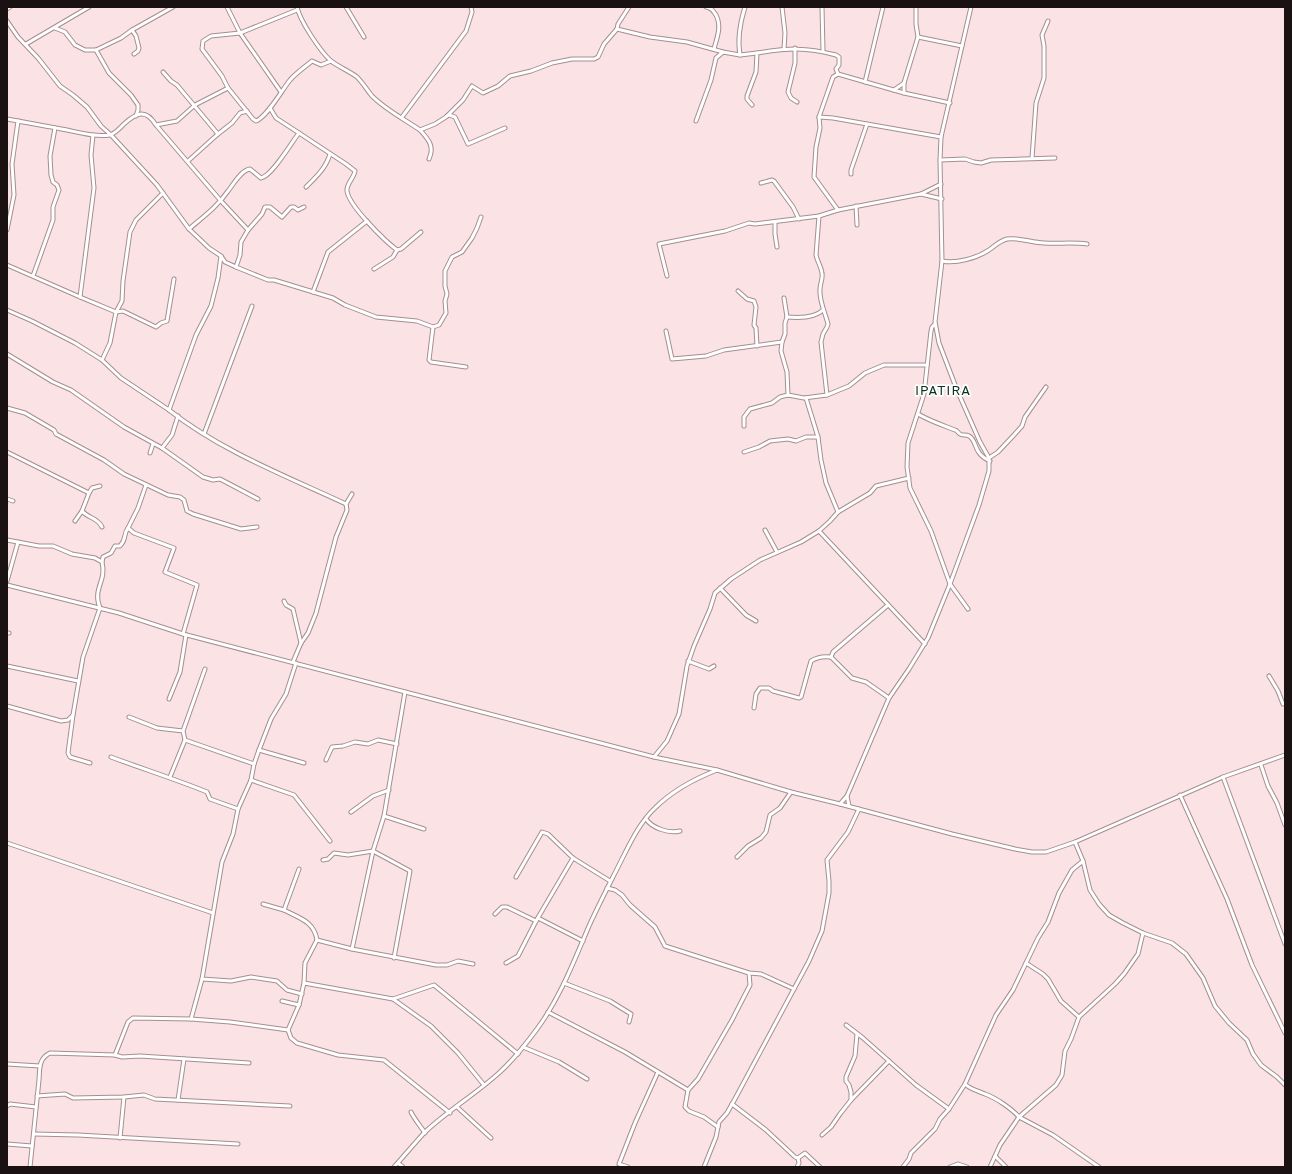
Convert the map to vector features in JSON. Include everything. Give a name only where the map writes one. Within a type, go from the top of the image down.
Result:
[{"type":"street","points":[[26,44],[89,7]]},
{"type":"street","points":[[55,28],[65,32],[75,44],[85,50],[96,50],[121,38],[132,30],[173,7]]},
{"type":"street","points":[[227,7],[240,33],[281,92]]},
{"type":"street","points":[[346,7],[364,37]]},
{"type":"street","points":[[402,117],[466,31],[472,12],[471,7]]},
{"type":"street","points":[[420,130],[435,124],[446,117],[463,100],[472,86],[483,93],[498,86],[510,76],[531,71],[552,63],[572,59],[594,59],[598,57],[604,44],[617,29],[618,24],[629,7]]},
{"type":"street","points":[[706,7],[713,10],[720,25],[714,49]]},
{"type":"street","points":[[740,55],[738,35],[745,7]]},
{"type":"street","points":[[782,7],[784,49]]},
{"type":"street","points":[[822,7],[823,51]]},
{"type":"street","points":[[865,82],[883,7]]},
{"type":"street","points":[[904,93],[904,82],[918,37],[916,7]]},
{"type":"street","points":[[968,608],[950,584],[931,531],[910,488],[907,461],[908,443],[924,394],[942,261],[941,137],[971,7]]},
{"type":"street","points":[[331,61],[321,65],[312,61],[291,79],[270,108],[259,120],[256,121],[228,88],[222,76],[202,49],[202,45],[203,41],[211,36],[240,33],[297,8],[309,32],[321,51],[331,61],[356,76],[372,96],[420,130],[430,141],[432,152],[429,159]]},
{"type":"street","points":[[7,21],[18,37],[26,44],[60,86],[87,107],[101,126],[111,135],[163,193],[189,229],[209,248],[221,256],[225,262],[236,267],[268,280],[274,280],[333,298],[345,305],[376,317],[417,321],[433,327],[439,325],[446,313],[444,301],[447,294],[444,286],[445,271],[452,257],[462,252],[472,238],[480,218]]},
{"type":"street","points":[[1032,158],[1036,103],[1044,78],[1044,46],[1042,35],[1048,21]]},
{"type":"street","points":[[617,29],[650,37],[687,42],[740,55],[795,48],[823,51],[839,57],[839,64],[836,69],[838,74]]},
{"type":"street","points":[[132,30],[140,48],[134,54]]},
{"type":"street","points":[[918,37],[962,46]]},
{"type":"street","points":[[795,48],[795,63],[788,92],[791,98],[797,102]]},
{"type":"street","points":[[96,50],[109,73],[131,95],[138,105],[136,116]]},
{"type":"street","points":[[696,121],[716,58],[723,52]]},
{"type":"street","points":[[752,105],[747,100],[747,96],[756,72],[757,53]]},
{"type":"street","points":[[163,72],[195,105],[218,134]]},
{"type":"street","points":[[838,210],[814,177],[816,147],[820,128],[819,117],[833,77],[838,74],[904,93],[950,103]]},
{"type":"street","points":[[894,90],[904,82]]},
{"type":"street","points":[[156,125],[177,121],[195,105],[228,88]]},
{"type":"street","points":[[270,108],[276,118],[355,171],[348,185],[347,191],[351,201],[367,221],[397,250]]},
{"type":"street","points":[[188,161],[232,123],[240,113],[247,111]]},
{"type":"street","points":[[7,119],[93,135],[111,135],[136,116],[143,113],[147,114],[221,201],[248,230]]},
{"type":"street","points":[[446,117],[449,115],[455,117],[468,144],[505,128]]},
{"type":"street","points":[[819,117],[941,137]]},
{"type":"street","points":[[7,230],[14,195],[12,164],[18,121]]},
{"type":"street","points":[[851,174],[851,170],[867,124]]},
{"type":"street","points":[[33,276],[53,220],[53,207],[59,190],[57,185],[53,182],[51,175],[50,156],[55,128]]},
{"type":"street","points":[[189,229],[221,201],[246,170],[250,169],[261,178],[265,177],[273,169],[299,133]]},
{"type":"street","points":[[80,297],[94,188],[92,155],[93,135]]},
{"type":"street","points":[[306,188],[318,176],[328,161],[330,154]]},
{"type":"street","points":[[940,160],[964,159],[974,162],[981,162],[991,160],[1055,158]]},
{"type":"street","points":[[761,183],[772,180],[774,181],[796,212],[799,219]]},
{"type":"street","points":[[666,276],[660,244],[725,231],[749,223],[755,224],[775,222],[819,216],[856,206],[921,194],[941,184]]},
{"type":"street","points":[[102,360],[110,343],[116,312],[122,301],[123,281],[130,232],[136,220],[163,193]]},
{"type":"street","points":[[921,194],[942,199]]},
{"type":"street","points":[[856,206],[857,225]]},
{"type":"street","points":[[236,267],[241,250],[240,246],[248,230],[262,214],[265,207],[270,207],[282,217],[291,207],[298,210],[304,207]]},
{"type":"street","points":[[819,216],[816,255],[821,267],[822,276],[820,289],[823,309],[828,324],[821,342],[827,395]]},
{"type":"street","points":[[313,292],[328,252],[367,221]]},
{"type":"street","points":[[775,222],[777,247]]},
{"type":"street","points":[[374,269],[421,232]]},
{"type":"street","points":[[942,261],[948,262],[976,256],[989,250],[1002,240],[1009,239],[1044,243],[1073,242],[1087,244]]},
{"type":"street","points":[[169,410],[196,335],[211,306],[218,278],[221,256]]},
{"type":"street","points":[[7,265],[116,312],[123,311],[156,327],[167,321],[174,279]]},
{"type":"street","points":[[738,291],[747,298],[754,300],[756,307],[754,325],[756,328],[757,346]]},
{"type":"street","points":[[784,298],[787,317],[781,351],[787,372],[788,395]]},
{"type":"street","points":[[204,434],[252,306]]},
{"type":"street","points":[[787,317],[793,318],[818,314],[823,309]]},
{"type":"street","points":[[7,310],[70,341],[102,360],[121,378],[204,434],[236,452],[346,504]]},
{"type":"street","points":[[934,326],[957,390],[980,442],[990,459]]},
{"type":"street","points":[[433,327],[429,360],[431,362],[466,367]]},
{"type":"street","points":[[666,331],[672,359],[706,356],[724,350],[782,342]]},
{"type":"street","points":[[7,354],[53,382],[72,390],[124,427],[162,448],[203,477],[213,480],[220,479],[258,499]]},
{"type":"street","points":[[744,426],[744,417],[750,409],[772,403],[780,397],[788,395],[806,398],[827,395],[849,386],[865,373],[884,365],[927,365]]},
{"type":"street","points":[[840,804],[847,796],[889,698],[924,644],[950,584],[986,481],[990,459],[1022,426],[1031,407],[1046,386]]},
{"type":"street","points":[[806,398],[818,437],[826,483],[838,512]]},
{"type":"street","points":[[7,408],[25,413],[54,430],[56,434],[104,460],[124,474],[168,495],[180,497],[184,500],[187,511],[193,514],[241,529],[257,527]]},
{"type":"street","points":[[918,414],[945,427],[955,430],[960,434],[969,435],[974,442],[977,452],[984,458],[990,459]]},
{"type":"street","points":[[162,448],[172,436],[178,416]]},
{"type":"street","points":[[744,452],[759,447],[770,441],[788,439],[796,441],[806,437],[818,437]]},
{"type":"street","points":[[150,453],[153,444]]},
{"type":"street","points":[[7,452],[89,493]]},
{"type":"street","points":[[654,757],[667,741],[679,714],[688,661],[710,609],[715,593],[740,572],[760,560],[801,542],[819,531],[838,512],[870,493],[876,486],[909,478]]},
{"type":"street","points":[[90,763],[70,757],[68,753],[78,681],[83,657],[100,608],[97,600],[97,593],[104,570],[102,562],[103,557],[111,553],[115,546],[120,546],[125,541],[126,531],[138,508],[146,485]]},
{"type":"street","points":[[75,521],[82,511],[92,488],[100,486]]},
{"type":"street","points":[[191,1019],[202,979],[212,913],[222,862],[233,834],[238,809],[251,780],[254,764],[271,719],[286,694],[301,643],[308,633],[316,613],[336,536],[347,510],[346,504],[352,494]]},
{"type":"street","points":[[7,499],[13,501]]},
{"type":"street","points":[[82,511],[87,517],[96,519],[102,527]]},
{"type":"street","points":[[128,528],[134,533],[174,548],[165,572],[197,585],[185,634],[180,672],[169,698]]},
{"type":"street","points":[[765,530],[777,552]]},
{"type":"street","points":[[819,531],[924,644]]},
{"type":"street","points":[[7,540],[39,546],[53,546],[72,554],[95,558],[102,562]]},
{"type":"street","points":[[7,581],[18,542]]},
{"type":"street","points":[[7,585],[100,608],[185,634],[405,692],[654,757],[716,770],[791,792],[1015,850],[1046,852],[1075,842],[1223,777],[1285,755]]},
{"type":"street","points":[[720,588],[746,615],[756,621]]},
{"type":"street","points":[[284,601],[286,605],[292,609],[301,643]]},
{"type":"street","points":[[831,657],[833,652],[888,605]]},
{"type":"street","points":[[754,708],[756,694],[760,688],[765,687],[773,691],[799,698],[801,697],[811,661],[815,658],[826,656],[831,657],[852,678],[866,682],[889,698]]},
{"type":"street","points":[[688,661],[709,669],[714,666]]},
{"type":"street","points":[[7,666],[78,681]]},
{"type":"street","points":[[170,777],[185,740],[183,731],[205,669]]},
{"type":"street","points":[[1269,676],[1278,691],[1283,704],[1285,704]]},
{"type":"street","points":[[352,949],[373,851],[384,816],[405,692]]},
{"type":"street","points":[[7,706],[61,721],[68,720],[73,715]]},
{"type":"street","points":[[129,717],[157,728],[183,731]]},
{"type":"street","points":[[185,740],[254,764]]},
{"type":"street","points":[[326,760],[332,747],[343,746],[355,742],[368,744],[378,740],[397,744]]},
{"type":"street","points":[[259,750],[304,763]]},
{"type":"street","points":[[111,757],[153,773],[170,777],[207,792],[210,799],[238,809]]},
{"type":"street","points":[[1260,765],[1285,825]]},
{"type":"street","points":[[394,1167],[425,1133],[499,1073],[518,1054],[548,1012],[564,982],[610,881],[627,848],[646,818],[655,807],[683,786],[716,770]]},
{"type":"street","points":[[1223,777],[1285,944]]},
{"type":"street","points":[[251,780],[294,795],[330,841]]},
{"type":"street","points":[[351,812],[373,796],[389,790]]},
{"type":"street","points":[[738,856],[748,846],[761,838],[766,832],[770,815],[780,808],[791,792]]},
{"type":"street","points":[[847,796],[849,806]]},
{"type":"street","points":[[1180,796],[1227,899],[1252,965],[1285,1033]]},
{"type":"street","points":[[704,1167],[716,1137],[719,1122],[732,1104],[809,962],[822,931],[829,893],[827,860],[848,832],[859,809]]},
{"type":"street","points":[[384,816],[424,830]]},
{"type":"street","points":[[646,818],[649,823],[662,829],[675,832],[680,831]]},
{"type":"street","points":[[516,877],[542,832],[548,834],[573,858],[610,881]]},
{"type":"street","points":[[1075,842],[1083,861],[1090,890],[1099,904],[1109,915],[1123,924],[1142,933],[1172,943],[1186,954],[1203,978],[1215,1006],[1229,1023],[1247,1040],[1253,1054],[1261,1065],[1285,1085]]},
{"type":"street","points":[[7,843],[212,913]]},
{"type":"street","points":[[323,860],[328,859],[334,853],[348,855],[373,851],[410,871],[394,958]]},
{"type":"street","points":[[506,963],[518,956],[536,921],[573,858]]},
{"type":"street","points":[[903,1167],[909,1160],[911,1153],[935,1129],[940,1119],[949,1109],[965,1084],[991,1026],[1013,990],[1048,922],[1058,893],[1072,870],[1083,861]]},
{"type":"street","points":[[284,910],[299,869]]},
{"type":"street","points":[[607,888],[615,890],[622,895],[655,927],[666,946],[749,973],[761,974],[794,989]]},
{"type":"street","points":[[263,904],[284,910],[309,923],[316,931],[317,940],[305,963],[304,983],[299,1005],[288,1030],[291,1038],[297,1044],[338,1055],[384,1060],[450,1113]]},
{"type":"street","points":[[495,914],[502,906],[536,921]]},
{"type":"street","points":[[538,918],[582,941]]},
{"type":"street","points":[[990,1167],[1000,1146],[1019,1117],[1056,1085],[1062,1075],[1065,1051],[1079,1017],[1124,974],[1138,954],[1142,933]]},
{"type":"street","points":[[317,940],[394,958],[436,965],[447,965],[458,961],[473,964]]},
{"type":"street","points":[[1026,963],[1048,979],[1061,1001],[1079,1017]]},
{"type":"street","points":[[718,1127],[689,1111],[685,1107],[688,1090],[698,1079],[732,1020],[750,985],[749,973]]},
{"type":"street","points":[[202,979],[231,981],[251,977],[277,981],[287,990],[302,994]]},
{"type":"street","points":[[564,982],[610,1001],[631,1014],[629,1022]]},
{"type":"street","points":[[304,983],[393,999],[431,1026],[458,1053],[484,1085]]},
{"type":"street","points":[[393,999],[434,985],[518,1054]]},
{"type":"street","points":[[282,1001],[299,1005]]},
{"type":"street","points":[[548,1012],[625,1052],[688,1090]]},
{"type":"street","points":[[115,1055],[128,1022],[133,1018],[191,1019],[288,1030]]},
{"type":"street","points":[[846,1025],[916,1085],[949,1109]]},
{"type":"street","points":[[851,1100],[851,1092],[846,1081],[846,1077],[855,1056],[857,1034]]},
{"type":"street","points":[[523,1047],[559,1062],[587,1079]]},
{"type":"street","points":[[30,1167],[40,1066],[42,1058],[50,1053],[115,1055],[122,1057],[140,1056],[249,1063]]},
{"type":"street","points":[[178,1100],[184,1059]]},
{"type":"street","points":[[822,1135],[831,1127],[851,1100],[889,1061]]},
{"type":"street","points":[[7,1064],[40,1066]]},
{"type":"street","points":[[628,1167],[619,1164],[635,1123],[658,1072]]},
{"type":"street","points":[[965,1084],[970,1089],[986,1094],[1000,1102],[1016,1113],[1019,1117],[1053,1135],[1098,1167]]},
{"type":"street","points":[[37,1096],[65,1094],[73,1098],[144,1095],[155,1099],[290,1106]]},
{"type":"street","points":[[120,1138],[124,1097]]},
{"type":"street","points":[[7,1106],[10,1104],[36,1107]]},
{"type":"street","points":[[732,1104],[766,1130],[795,1157],[798,1158]]},
{"type":"street","points":[[457,1106],[491,1138]]},
{"type":"street","points":[[411,1112],[412,1116],[419,1122],[425,1133]]},
{"type":"street","points":[[34,1134],[238,1144]]},
{"type":"street","points":[[7,1144],[32,1146]]},
{"type":"street","points":[[798,1158],[805,1154],[820,1167]]},
{"type":"street","points":[[995,1156],[1006,1167]]},
{"type":"street","points":[[797,1167],[799,1163],[798,1158]]},
{"type":"street","points":[[398,1163],[403,1167]]},
{"type":"street","points":[[950,1167],[958,1164],[967,1167]]},
{"type":"district","name":"IPATIRA","points":[[943,390]]}]
